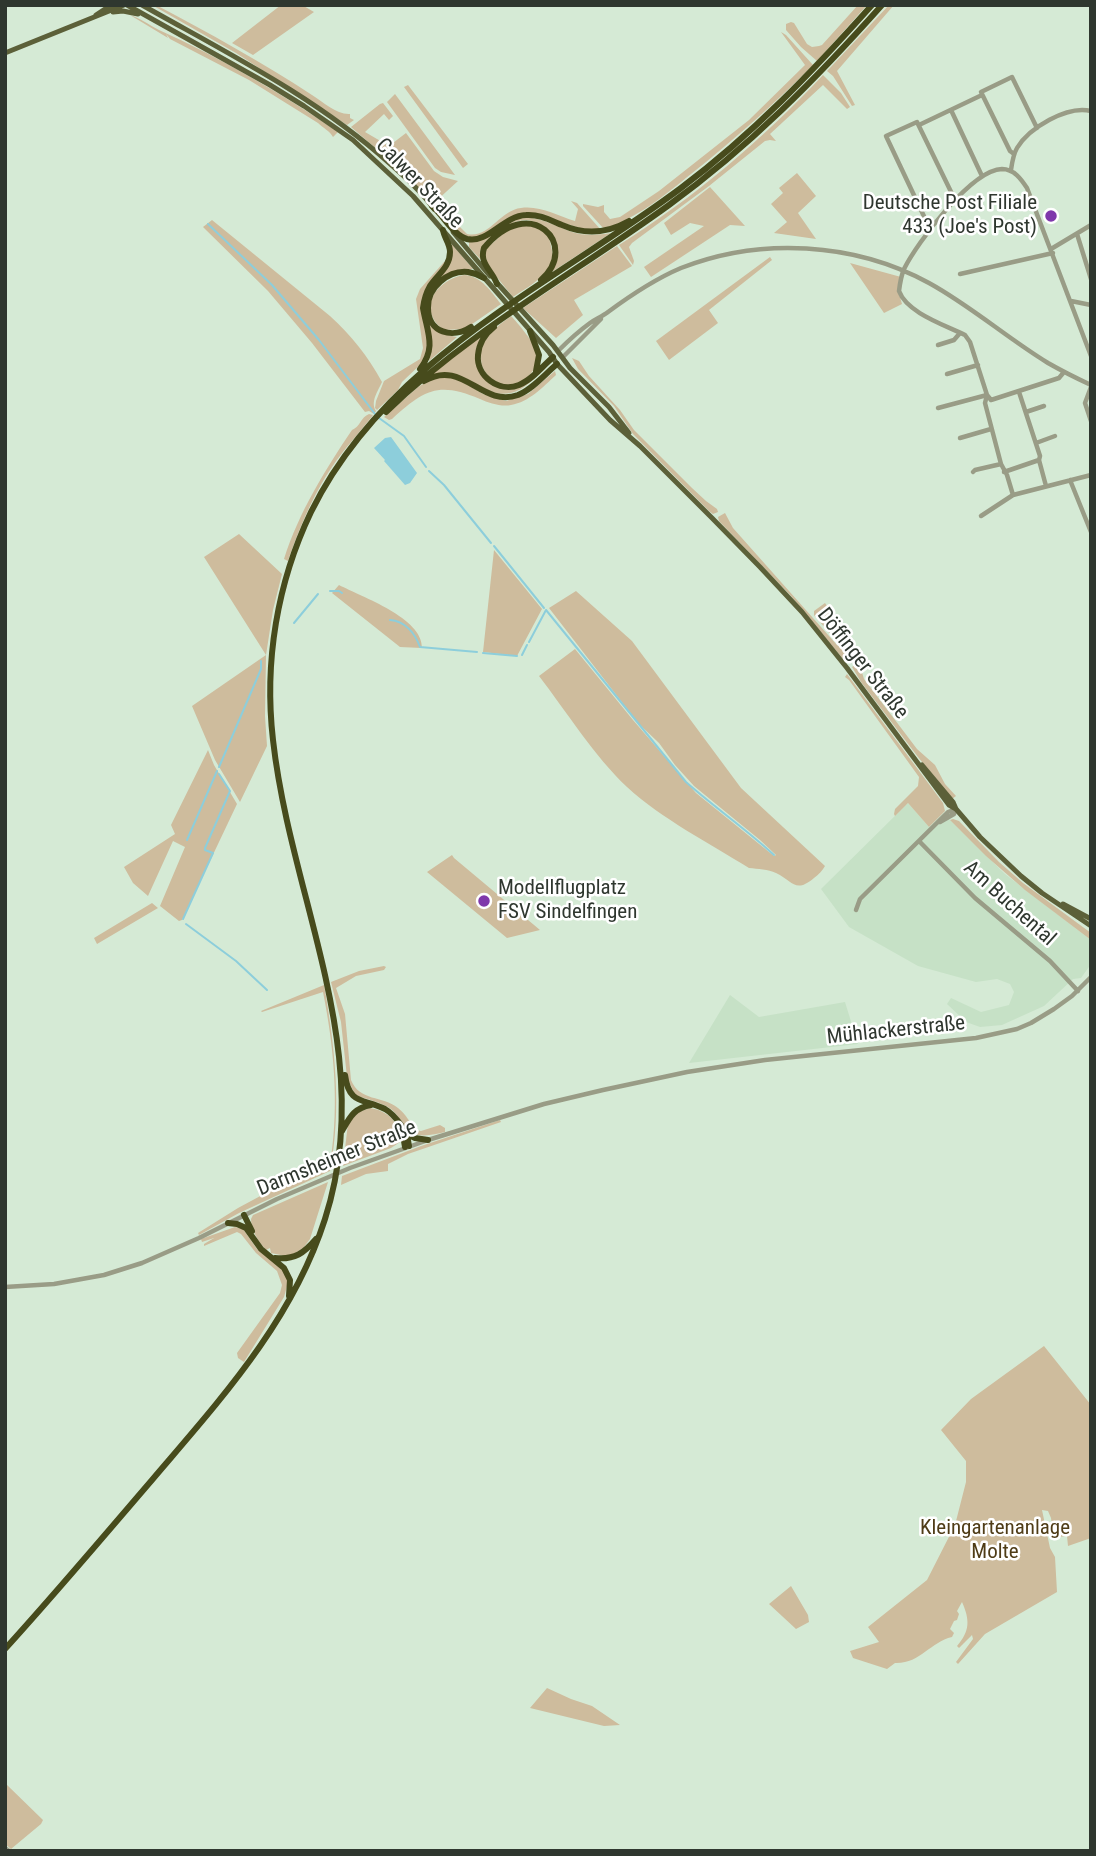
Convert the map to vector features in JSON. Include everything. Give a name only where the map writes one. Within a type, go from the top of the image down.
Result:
[{"type":"highway","points":[[398,394],[488,318],[647,213],[706,169],[759,124],[872,5]]},
{"type":"highway","points":[[385,410],[479,333],[652,218],[729,159],[805,88],[882,5]]},
{"type":"highway","points":[[432,206],[459,235],[469,240],[484,237],[508,220],[520,216],[541,216],[572,229],[596,232],[617,227],[647,213]]},
{"type":"highway","points":[[497,284],[483,261],[484,248],[508,228],[519,223],[531,223],[543,228],[551,237],[555,244],[555,253],[550,270],[529,291]]},
{"type":"highway","points":[[5,1649],[216,1405],[257,1352],[301,1279],[319,1235],[332,1192],[341,1134],[340,1063],[327,978],[282,796],[270,699],[272,648],[283,590],[301,535],[324,489],[373,423],[422,367],[429,353],[430,341],[424,316],[424,301],[430,286],[449,260],[449,246],[443,230]]},
{"type":"highway","points":[[484,278],[467,272],[446,278],[433,290],[428,311],[436,326],[453,334],[465,331],[488,318]]},
{"type":"highway","points":[[527,301],[486,334],[478,354],[478,362],[486,377],[503,387],[520,385],[556,357]]},
{"type":"highway","points":[[530,331],[539,355],[536,373]]},
{"type":"highway","points":[[410,389],[430,377],[448,374],[460,377],[485,392],[500,397],[516,396],[528,390],[556,357]]},
{"type":"highway","points":[[340,1063],[351,1094],[390,1112],[407,1134],[428,1140]]},
{"type":"highway","points":[[341,1134],[347,1119],[354,1112],[361,1107],[373,1105]]},
{"type":"highway","points":[[402,1128],[407,1147]]},
{"type":"highway","points":[[407,1134],[407,1147]]},
{"type":"highway","points":[[243,1215],[261,1249],[284,1268],[290,1280],[287,1304]]},
{"type":"highway","points":[[243,1215],[246,1228]]},
{"type":"highway","points":[[228,1223],[246,1228],[253,1236]]},
{"type":"highway","points":[[273,1258],[298,1256],[307,1250],[319,1235]]},
{"type":"main road","points":[[5,53],[91,19],[111,5]]},
{"type":"main road","points":[[104,10],[125,5]]},
{"type":"main road","name":"Calwer Straße","points":[[125,5],[270,85],[329,122],[385,169],[484,278],[503,294]]},
{"type":"main road","name":"Calwer Straße","points":[[142,5],[257,69],[332,117],[399,172],[432,206],[610,420],[640,446],[792,601]]},
{"type":"main road","points":[[149,5],[155,13]]},
{"type":"main road","points":[[104,10],[143,15]]},
{"type":"main road","name":"Calwer Straße","points":[[523,318],[530,331],[556,357]]},
{"type":"main road","points":[[556,357],[563,357]]},
{"type":"main road","name":"Calwer Straße","points":[[563,357],[640,446]]},
{"type":"main road","name":"Döffinger Straße","points":[[792,601],[847,668],[950,805],[1007,863],[1056,903],[1091,926]]},
{"type":"main road","name":"Döffinger Straße","points":[[1056,903],[1064,904],[1091,919]]},
{"type":"street","points":[[930,229],[886,136],[951,110],[1012,77],[1037,128]]},
{"type":"street","points":[[981,93],[1014,154]]},
{"type":"street","points":[[1010,170],[1014,154],[1037,128],[1067,112],[1080,109],[1091,111]]},
{"type":"street","points":[[951,110],[982,176]]},
{"type":"street","points":[[918,123],[955,200]]},
{"type":"street","points":[[1064,372],[1059,378],[991,400],[968,338],[914,309],[906,303],[899,290],[904,270],[919,243],[955,200],[982,176],[995,170],[1010,170],[1027,188],[1091,356]]},
{"type":"street","points":[[960,274],[1052,251],[1091,225]]},
{"type":"street","points":[[1077,234],[1091,279]]},
{"type":"street","points":[[556,357],[590,323],[651,283],[680,269],[742,252],[779,248],[816,249],[853,255],[904,270],[956,299],[1034,354],[1091,386],[1084,403],[1091,421]]},
{"type":"street","points":[[1070,301],[1091,305]]},
{"type":"street","points":[[563,357],[606,314]]},
{"type":"street","points":[[938,345],[954,340],[960,333]]},
{"type":"street","points":[[947,374],[978,365]]},
{"type":"street","points":[[1019,391],[1040,456],[1046,486]]},
{"type":"street","points":[[938,408],[987,395]]},
{"type":"street","points":[[987,395],[985,403],[991,429],[1013,495]]},
{"type":"street","points":[[1026,412],[1044,406]]},
{"type":"street","points":[[960,438],[991,429]]},
{"type":"street","points":[[1036,443],[1055,436]]},
{"type":"street","points":[[1004,471],[1039,460]]},
{"type":"street","points":[[973,472],[1001,464]]},
{"type":"street","points":[[981,516],[1013,495],[1091,475]]},
{"type":"street","points":[[1070,480],[1091,532]]},
{"type":"street","points":[[856,910],[860,900],[948,812],[956,809]]},
{"type":"street","name":"Am Buchental","points":[[919,841],[975,898],[1050,961],[1078,991]]},
{"type":"street","name":"Mühlackerstraße","points":[[687,1072],[765,1060],[976,1038],[1017,1029],[1054,1009],[1091,977]]},
{"type":"street","name":"Darmsheimer Straße","points":[[5,1287],[54,1284],[104,1275],[142,1263],[321,1180],[407,1147],[544,1104],[687,1072]]},
{"type":"shaded area","points":[[908,803],[929,827],[943,813],[1005,874],[1091,940],[1091,964],[1081,978],[1073,979],[1044,1006],[1002,1025],[980,1027],[966,1022],[947,1004],[951,998],[981,1012],[1009,1005],[1014,992],[1010,984],[997,979],[976,982],[918,966],[849,927],[821,889]]},
{"type":"shaded area","points":[[730,995],[759,1017],[845,1002],[858,1044],[689,1063]]},
{"type":"green space","points":[[152,5],[235,48],[330,107],[350,114],[350,118],[354,120],[347,125],[236,53]]},
{"type":"green space","points":[[281,5],[302,5],[314,12],[253,55],[232,43]]},
{"type":"green space","points":[[858,5],[867,5],[817,61],[786,30],[786,24],[794,23],[807,44],[812,47],[822,45]]},
{"type":"green space","points":[[889,5],[894,5],[837,71],[855,105],[852,106],[827,71]]},
{"type":"green space","points":[[130,15],[250,77],[338,132],[333,137],[318,123],[249,80]]},
{"type":"green space","points":[[781,32],[813,65],[769,108],[671,190],[639,213],[604,229],[583,204],[598,207],[604,205],[604,212],[610,219],[620,217],[659,191],[749,120],[805,65]]},
{"type":"green space","points":[[823,75],[841,93],[850,107],[847,109],[823,85],[770,134],[776,141],[765,141],[632,243],[629,247],[633,265],[619,245],[674,208],[727,166]]},
{"type":"green space","points":[[408,85],[468,164],[463,168],[404,87]]},
{"type":"green space","points":[[395,94],[455,175],[435,168],[387,102]]},
{"type":"green space","points":[[383,103],[393,116],[389,120],[384,114],[365,132],[389,146],[406,133],[434,171],[458,181],[435,202],[467,234],[482,232],[514,210],[528,207],[575,221],[578,209],[571,201],[577,203],[601,230],[586,230],[532,213],[480,236],[473,238],[461,234],[400,169],[351,127]]},
{"type":"green space","points":[[797,173],[816,196],[798,213],[816,239],[774,233],[787,222],[771,204],[783,193],[779,188]]},
{"type":"green space","points":[[710,187],[745,226],[730,225],[651,277],[644,267],[704,226],[690,223],[671,235],[664,223]]},
{"type":"green space","points":[[524,217],[577,233],[611,233],[552,272],[555,263],[547,229],[532,221],[515,222],[494,234],[481,249],[481,260],[469,247],[469,241]]},
{"type":"green space","points":[[212,220],[330,316],[352,338],[382,382],[374,400],[374,414],[365,412],[268,291],[203,227]]},
{"type":"green space","points":[[520,224],[543,231],[550,240],[553,252],[549,268],[543,275],[513,297],[487,265],[485,250],[509,228]]},
{"type":"green space","points":[[452,244],[473,269],[451,273],[432,288],[448,267]]},
{"type":"green space","points":[[617,246],[632,266],[574,300],[583,315],[556,338],[523,308]]},
{"type":"green space","points":[[770,257],[772,260],[709,310],[718,323],[669,360],[656,341]]},
{"type":"green space","points":[[444,262],[430,282],[428,347],[422,363],[377,410],[376,401],[384,381],[420,359],[423,348],[416,299],[420,289]]},
{"type":"green space","points":[[850,263],[901,277],[898,290],[902,304],[884,313]]},
{"type":"green space","points":[[464,275],[481,281],[501,304],[465,329],[444,330],[435,322],[430,310],[433,296],[443,284]]},
{"type":"green space","points":[[427,298],[428,317],[434,326],[457,337],[429,361],[430,345],[425,310]]},
{"type":"green space","points":[[511,316],[533,343],[538,357],[534,369],[526,378],[509,385],[499,383],[488,376],[480,356],[485,340]]},
{"type":"green space","points":[[482,334],[479,342],[483,377],[515,389],[547,367],[525,387],[509,393],[487,390],[456,375],[431,375]]},
{"type":"green space","points":[[572,358],[579,361],[634,430],[718,512],[713,514],[709,511],[633,434],[614,406],[578,369]]},
{"type":"green space","points":[[555,371],[556,375],[541,389],[518,403],[499,405],[453,390],[432,391],[413,401],[392,419],[384,417],[418,387],[433,378],[457,378],[483,394],[506,401],[528,394]]},
{"type":"green space","points":[[369,414],[373,415],[325,477],[307,512],[288,561],[284,559],[297,525],[323,476],[352,430]]},
{"type":"green space","points":[[725,513],[733,528],[837,645],[853,657],[853,662],[849,663],[843,659],[791,596],[719,521],[718,517]]},
{"type":"green space","points":[[239,534],[282,574],[266,655],[204,557]]},
{"type":"green space","points":[[494,550],[542,609],[517,656],[483,652]]},
{"type":"green space","points":[[339,585],[376,602],[402,618],[420,637],[422,648],[400,647],[332,593]]},
{"type":"green space","points":[[576,591],[632,641],[741,788],[825,866],[816,877],[798,886],[773,872],[749,868],[655,810],[627,787],[604,762],[539,676],[575,649],[696,793],[776,855],[694,786],[659,743],[638,723],[549,608]]},
{"type":"green space","points":[[825,603],[856,647],[850,652],[839,644],[814,615],[814,611]]},
{"type":"green space","points":[[266,655],[267,746],[240,802],[215,760],[192,706]]},
{"type":"green space","points":[[856,664],[860,666],[864,679],[917,749],[935,765],[945,784],[956,796],[952,799],[861,682],[852,667]]},
{"type":"green space","points":[[847,674],[943,803],[945,811],[929,827],[908,803],[895,816],[895,809],[918,786],[919,777],[845,677]]},
{"type":"green space","points":[[208,750],[237,804],[182,920],[179,921],[160,906],[185,847],[173,841],[148,896],[133,883],[124,867],[175,834],[171,825]]},
{"type":"green space","points":[[950,820],[959,821],[1023,883],[1091,933],[1091,940],[1025,890],[986,856]]},
{"type":"green space","name":"Modellflugplatz FSV Sindelfingen","points":[[452,855],[540,930],[507,938],[427,872]]},
{"type":"green space","points":[[152,903],[158,908],[97,944],[94,938]]},
{"type":"green space","points":[[384,966],[384,970],[356,976],[336,988],[345,1014],[351,1080],[360,1092],[398,1108],[416,1130],[440,1125],[445,1128],[445,1132],[423,1135],[413,1133],[391,1109],[355,1095],[347,1077],[341,1022],[331,982],[359,971]]},
{"type":"green space","points":[[324,985],[336,1078],[336,1124],[330,1171],[239,1213],[199,1235],[198,1233],[238,1208],[331,1158],[335,1116],[334,1075],[323,992],[261,1011]]},
{"type":"green space","points":[[370,1108],[383,1112],[392,1119],[398,1129],[400,1142],[343,1166],[348,1123],[358,1112]]},
{"type":"green space","points":[[500,1120],[501,1122],[408,1154],[388,1164],[388,1171],[366,1174],[341,1185],[342,1176]]},
{"type":"green space","points":[[328,1182],[310,1239],[304,1247],[290,1257],[271,1253],[270,1248],[266,1250],[251,1223],[253,1215]]},
{"type":"green space","points":[[235,1227],[243,1229],[257,1249],[280,1266],[289,1279],[284,1297],[244,1362],[238,1358],[237,1353],[280,1293],[282,1285],[277,1271],[237,1232],[204,1246],[214,1238],[202,1242],[201,1239]]},
{"type":"green space","name":"Kleingartenanlage Molte","points":[[1044,1346],[1091,1405],[1091,1538],[1068,1546],[1067,1536],[1058,1537],[1053,1533],[1048,1511],[1042,1510],[1050,1548],[1055,1557],[1057,1592],[985,1634],[958,1664],[956,1662],[973,1639],[972,1635],[959,1648],[957,1646],[967,1625],[962,1602],[957,1611],[957,1620],[950,1629],[954,1633],[952,1637],[937,1643],[918,1657],[895,1663],[887,1669],[853,1658],[850,1651],[879,1642],[868,1627],[927,1580],[955,1525],[966,1482],[966,1461],[941,1430],[971,1399]]},
{"type":"green space","points":[[791,1586],[808,1615],[809,1622],[796,1629],[769,1604]]},
{"type":"green space","points":[[547,1688],[592,1706],[620,1725],[604,1726],[530,1708]]},
{"type":"green space","points":[[5,1783],[43,1820],[11,1849],[5,1844]]},
{"type":"water","points":[[391,437],[417,473],[410,483],[405,485],[374,448],[385,438]]},
{"type":"waterway","points":[[208,224],[272,285],[319,340],[375,414]]},
{"type":"waterway","points":[[379,418],[404,436],[426,467]]},
{"type":"waterway","points":[[429,471],[444,485],[491,543]]},
{"type":"waterway","points":[[494,546],[544,608]]},
{"type":"waterway","points":[[330,591],[342,593]]},
{"type":"waterway","points":[[294,623],[318,594]]},
{"type":"waterway","points":[[529,642],[546,610],[686,782],[774,855]]},
{"type":"waterway","points":[[390,620],[409,629],[420,647],[477,652]]},
{"type":"waterway","points":[[522,655],[527,645]]},
{"type":"waterway","points":[[483,653],[517,656]]},
{"type":"waterway","points":[[219,767],[261,669],[261,661]]},
{"type":"waterway","points":[[187,840],[217,771]]},
{"type":"waterway","points":[[183,919],[213,853],[205,848],[230,791],[219,774]]},
{"type":"waterway","points":[[186,924],[236,961],[267,990]]},
{"type":"place","name":"Deutsche Post Filiale 433 (Joe's Post)","points":[[1051,216]]},
{"type":"place","name":"Modellflugplatz FSV Sindelfingen","points":[[484,901]]}]
